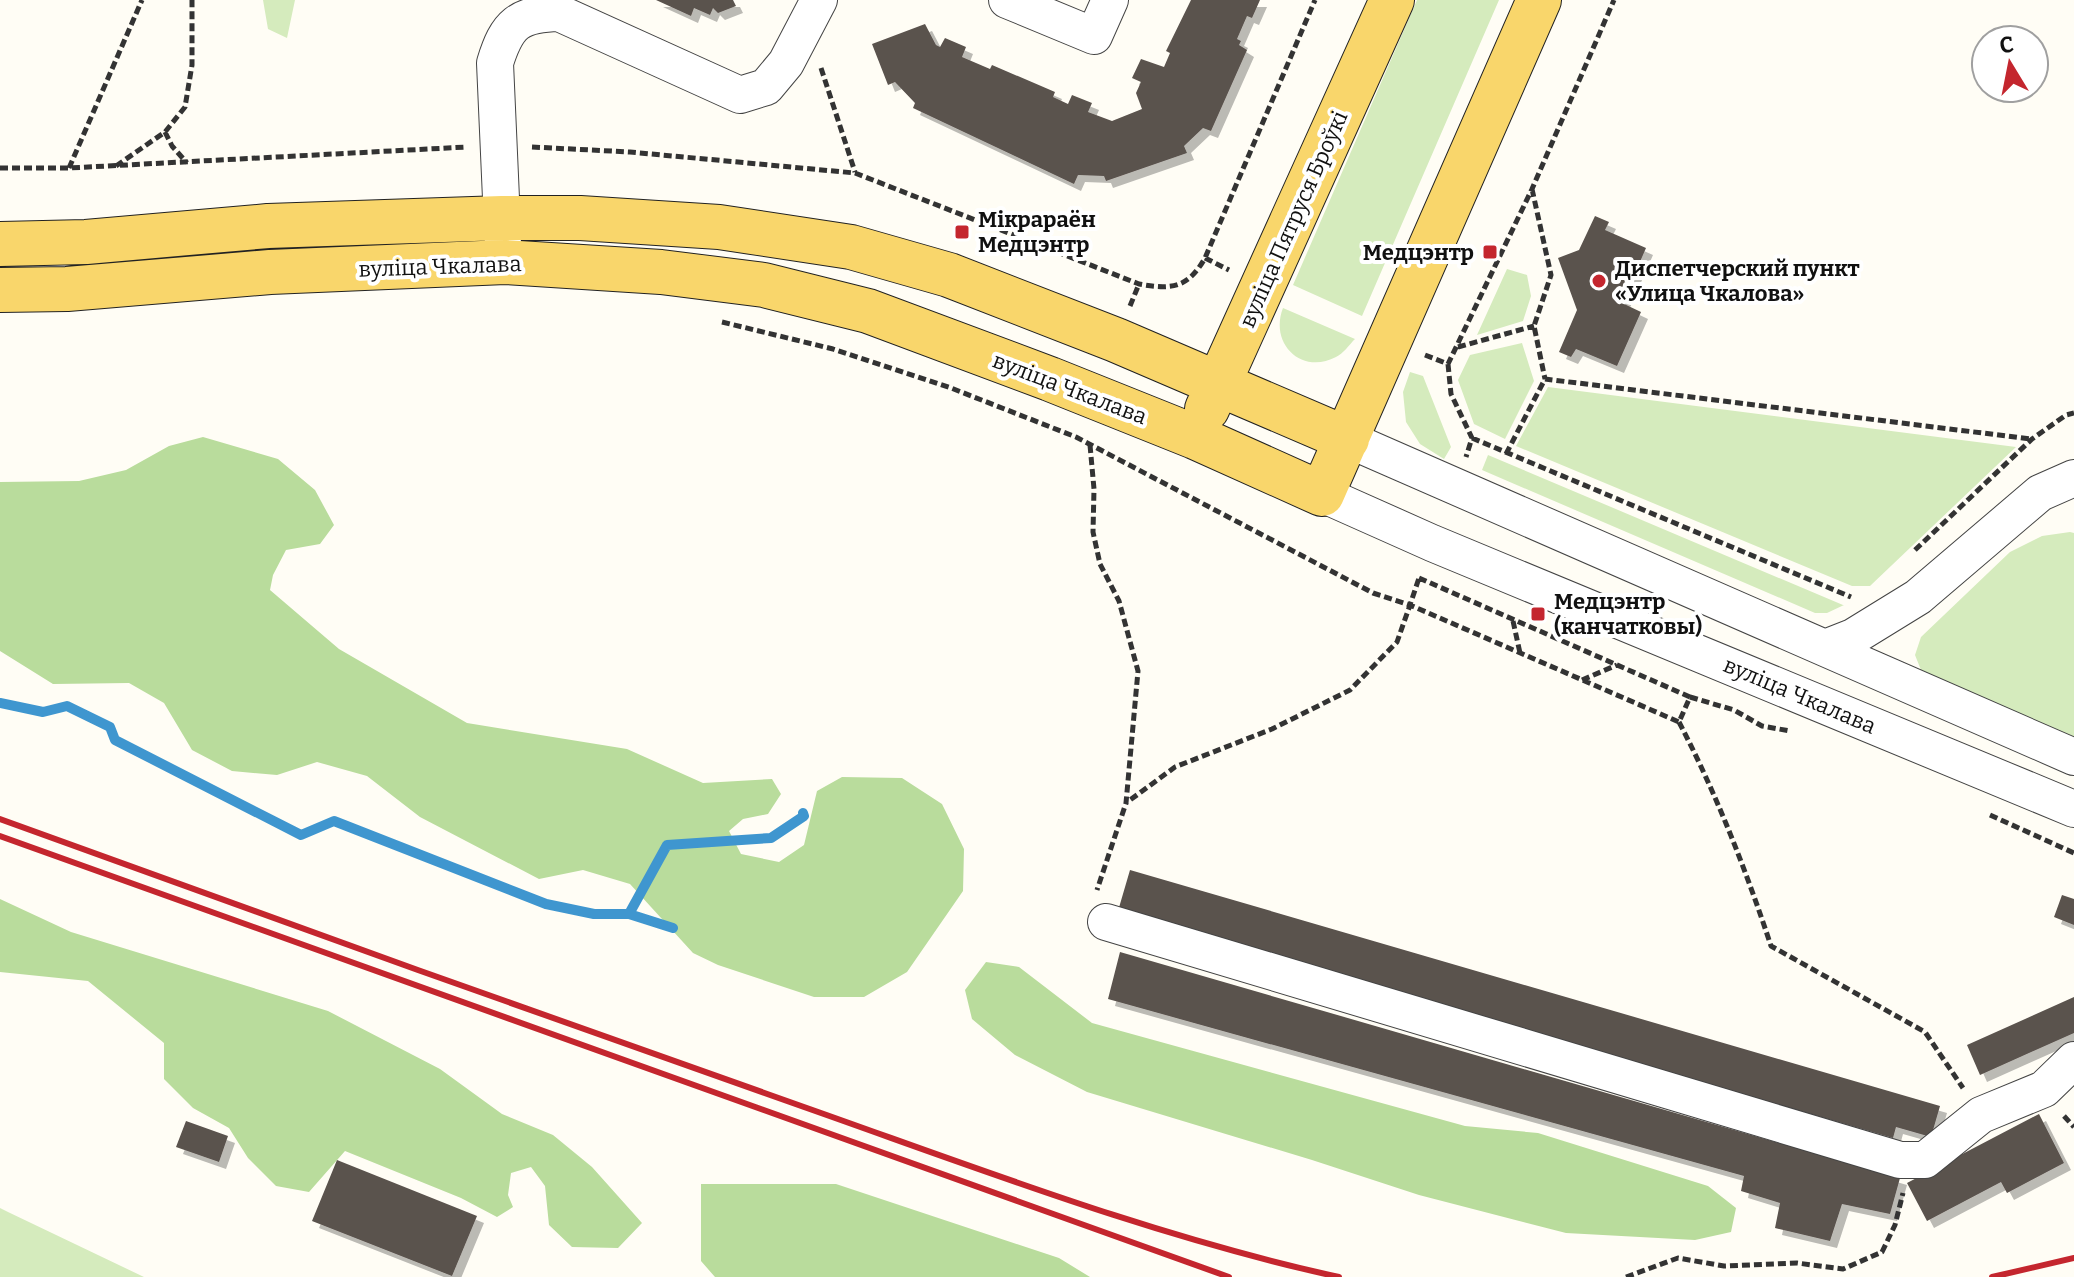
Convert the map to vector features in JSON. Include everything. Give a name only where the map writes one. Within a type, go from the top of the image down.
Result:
[{"type":"main road","name":"вуліца Пятруся Броўкі","points":[[1195,437],[1392,0]]},
{"type":"main road","points":[[1322,494],[1539,0]]},
{"type":"main road","name":"вуліца Чкалава","points":[[0,244],[86,242],[268,226],[502,218],[580,218],[719,227],[851,247],[949,275],[1219,383],[1347,439]]},
{"type":"main road","name":"вуліца Чкалава","points":[[0,290],[67,289],[270,272],[505,262],[661,272],[764,285],[868,311],[1093,395],[1322,494]]},
{"type":"street","points":[[505,262],[495,63],[503,39],[516,21],[538,14],[559,13],[740,95],[766,87],[786,63],[819,0]]},
{"type":"street","points":[[1007,0],[1094,36],[1110,0]]},
{"type":"street","points":[[268,226],[270,272]]},
{"type":"street","name":"вуліца Чкалава","points":[[1347,439],[2074,757]]},
{"type":"street","points":[[1825,648],[1853,637],[1918,597],[2040,493],[2074,478]]},
{"type":"street","name":"вуліца Чкалава","points":[[1322,494],[1447,549],[2074,809]]},
{"type":"street","points":[[1106,922],[1900,1160],[1925,1160],[1981,1115],[2044,1089],[2074,1060]]},
{"type":"path","points":[[69,168],[142,0]]},
{"type":"path","points":[[115,166],[165,132],[185,107],[192,65],[192,0]]},
{"type":"path","points":[[1230,271],[1205,258],[1315,0]]},
{"type":"path","points":[[1614,0],[1532,189],[1448,364],[1451,394],[1472,438],[1851,597],[1861,595]]},
{"type":"path","points":[[818,56],[855,173]]},
{"type":"path","points":[[165,132],[187,163]]},
{"type":"path","points":[[1506,454],[1545,379],[1534,326],[1551,275],[1532,189]]},
{"type":"path","points":[[711,319],[833,349],[951,388],[1090,444],[1373,593],[1410,605],[1679,722],[1698,758],[1732,840],[1771,946],[1925,1032],[1981,1115]]},
{"type":"path","points":[[1457,347],[1534,326]]},
{"type":"path","points":[[1422,354],[1448,364]]},
{"type":"path","points":[[1545,379],[2032,439]]},
{"type":"path","points":[[1905,559],[2032,439],[2066,415],[2074,413]]},
{"type":"path","points":[[1463,465],[1472,438]]},
{"type":"path","points":[[1090,444],[1094,489],[1093,532],[1100,564],[1119,601],[1138,671],[1126,803],[1097,891],[1106,922]]},
{"type":"path","points":[[1126,803],[1175,767],[1272,729],[1350,690],[1397,642],[1419,578],[1690,697],[1679,722]]},
{"type":"path","points":[[1513,620],[1520,653]]},
{"type":"path","points":[[1581,680],[1617,665]]},
{"type":"path","points":[[1626,1277],[1678,1258],[1724,1266],[1797,1263],[1843,1269],[1882,1252],[1895,1225]]},
{"type":"green space","points":[[263,0],[295,0],[287,38],[268,29]]},
{"type":"green space","points":[[1417,0],[1499,0],[1362,316],[1293,285]]},
{"type":"green space","points":[[1507,269],[1527,275],[1531,296],[1523,321],[1477,335]]},
{"type":"green space","points":[[1283,308],[1355,339],[1344,352],[1323,362],[1301,359],[1285,344],[1281,333]]},
{"type":"green space","points":[[1522,343],[1534,381],[1505,439],[1474,424],[1458,380],[1470,355]]},
{"type":"green space","points":[[1410,372],[1423,376],[1451,447],[1444,459],[1420,444],[1406,422],[1403,392]]},
{"type":"green space","points":[[1548,387],[2016,447],[1870,586],[1852,586],[1516,446]]},
{"type":"green space","points":[[203,437],[278,459],[315,490],[334,525],[320,544],[286,550],[273,575],[270,590],[339,649],[467,723],[627,749],[703,783],[772,779],[781,794],[768,814],[743,819],[729,831],[741,854],[779,862],[804,845],[817,791],[842,777],[902,778],[942,804],[964,849],[963,891],[907,972],[864,997],[814,997],[718,965],[693,953],[630,884],[583,870],[539,879],[420,817],[367,776],[317,762],[277,775],[232,771],[192,750],[164,703],[129,683],[53,684],[0,651],[0,482],[79,481],[126,470],[169,446]]},
{"type":"green space","points":[[1488,455],[1844,605],[1827,613],[1815,613],[1482,470]]},
{"type":"green space","points":[[2074,533],[2074,738],[1921,670],[1915,655],[1921,637],[2010,552],[2042,536]]},
{"type":"green space","points":[[0,899],[71,932],[328,1011],[440,1069],[502,1114],[553,1135],[592,1167],[642,1223],[618,1248],[572,1247],[549,1225],[545,1186],[531,1167],[511,1173],[508,1195],[513,1207],[497,1217],[461,1198],[345,1151],[309,1192],[276,1186],[248,1158],[229,1128],[193,1108],[164,1079],[164,1043],[88,981],[0,972]]},
{"type":"green space","points":[[986,962],[1019,967],[1092,1023],[1465,1126],[1538,1133],[1708,1186],[1736,1208],[1731,1232],[1695,1240],[1566,1233],[1419,1195],[1087,1092],[1015,1055],[972,1019],[965,990]]},
{"type":"green space","points":[[701,1184],[836,1184],[1059,1258],[1090,1277],[715,1277],[701,1261]]},
{"type":"green space","points":[[0,1208],[8,1212],[144,1277],[0,1277]]},
{"type":"building","points":[[656,0],[733,0],[736,6],[718,13],[713,8],[710,15],[694,8],[691,16]]},
{"type":"building","points":[[1191,0],[1260,0],[1252,18],[1247,16],[1237,39],[1241,41],[1239,45],[1247,50],[1211,131],[1203,128],[1184,146],[1187,153],[1106,181],[1104,176],[1078,175],[1074,184],[913,108],[915,103],[895,82],[888,85],[872,44],[925,24],[936,45],[940,47],[945,38],[966,47],[962,57],[990,69],[992,65],[1055,92],[1053,97],[1068,104],[1072,95],[1092,103],[1088,112],[1112,121],[1142,109],[1136,93],[1141,82],[1132,78],[1141,59],[1164,67],[1170,53],[1166,51]]},
{"type":"building","name":"Диспетчерский пункт «Улица Чкалова»","points":[[1595,216],[1609,222],[1605,230],[1646,248],[1622,303],[1641,312],[1617,366],[1576,349],[1571,357],[1559,352],[1577,310],[1558,258],[1579,250]]},
{"type":"building","points":[[1130,870],[1940,1106],[1931,1137],[1896,1127],[1893,1138],[1118,911]]},
{"type":"building","points":[[2062,895],[2074,899],[2074,925],[2054,917]]},
{"type":"building","points":[[1120,952],[1900,1178],[1890,1214],[1842,1204],[1830,1241],[1775,1228],[1780,1203],[1741,1191],[1744,1176],[1108,999]]},
{"type":"building","points":[[2074,997],[2074,1033],[1980,1075],[1967,1045]]},
{"type":"building","points":[[2039,1114],[2064,1163],[2007,1193],[2001,1182],[1927,1221],[1907,1183]]},
{"type":"building","points":[[186,1121],[228,1136],[219,1162],[176,1147]]},
{"type":"building","points":[[337,1160],[477,1216],[452,1276],[312,1221]]},
{"type":"waterway","points":[[0,703],[43,712],[67,706],[110,727],[115,740],[301,835],[334,821],[546,904],[594,914],[629,914],[667,845],[771,838],[804,816],[803,813]]},
{"type":"waterway","points":[[629,914],[673,928]]},
{"type":"railway","points":[[0,819],[1069,1200],[1203,1242],[1339,1277]]},
{"type":"railway","points":[[0,836],[1229,1277]]},
{"type":"railway","points":[[1992,1277],[2074,1258]]},
{"type":"place","name":"Мікрараён Медцэнтр","points":[[962,232]]},
{"type":"place","name":"Медцэнтр","points":[[1490,252]]},
{"type":"place","name":"Диспетчерский пункт «Улица Чкалова»","points":[[1599,281]]},
{"type":"place","name":"Медцэнтр (канчатковы)","points":[[1538,614]]}]
